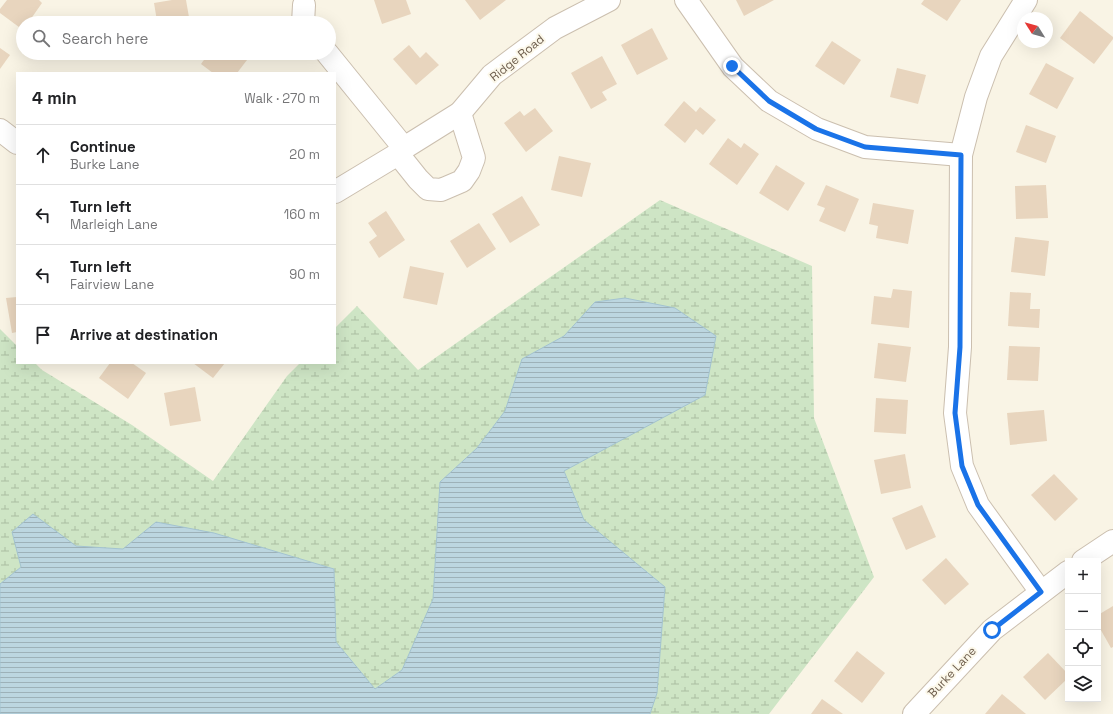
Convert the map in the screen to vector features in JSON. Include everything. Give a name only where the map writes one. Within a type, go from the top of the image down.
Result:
[{"type":"street","name":"Ridge Road","points":[[336,191],[460,113],[492,75],[555,28],[609,0]]},
{"type":"street","points":[[686,0],[732,66],[769,101],[816,129],[865,147],[961,155]]},
{"type":"street","points":[[1026,0],[992,56],[976,97],[961,155],[960,347],[955,413],[962,466],[978,505],[1041,592]]},
{"type":"street","points":[[332,60],[401,151],[418,179],[428,188],[441,190],[462,181],[470,172],[474,158],[460,113]]},
{"type":"street","points":[[0,130],[16,142]]},
{"type":"street","points":[[1088,558],[1113,541]]},
{"type":"street","name":"Burke Lane","points":[[914,714],[992,630],[1065,574]]},
{"type":"green space","points":[[660,200],[812,266],[814,418],[874,577],[769,714],[0,714],[0,329],[16,345],[16,364],[36,364],[42,370],[132,425],[213,481],[287,376],[299,364],[336,364],[336,327],[357,306],[418,370]]},
{"type":"water","points":[[625,298],[675,308],[716,336],[705,395],[564,471],[584,520],[665,587],[657,693],[650,714],[0,714],[0,584],[21,567],[12,532],[33,514],[76,546],[123,549],[156,522],[214,533],[334,569],[336,642],[375,689],[402,670],[433,599],[440,482],[477,448],[505,411],[522,359],[564,336],[595,302]]},
{"type":"building","points":[[7,0],[39,0],[42,3],[33,16],[16,16],[16,25],[0,13],[0,9]]},
{"type":"building","points":[[172,0],[186,0],[189,16],[156,16],[154,3]]},
{"type":"building","points":[[374,0],[406,0],[411,14],[382,24]]},
{"type":"building","points":[[465,0],[506,0],[480,20]]},
{"type":"building","points":[[736,0],[774,0],[744,16]]},
{"type":"building","points":[[924,0],[961,0],[947,21],[921,4]]},
{"type":"building","points":[[1080,11],[1113,37],[1094,64],[1060,38]]},
{"type":"building","points":[[652,28],[668,59],[637,75],[621,45]]},
{"type":"building","points":[[832,41],[861,60],[844,85],[815,66]]},
{"type":"building","points":[[409,45],[420,58],[426,52],[439,65],[416,85],[393,59]]},
{"type":"building","points":[[0,48],[10,55],[0,69]]},
{"type":"building","points":[[602,56],[617,84],[602,92],[607,100],[591,109],[571,73]]},
{"type":"building","points":[[204,60],[247,60],[238,72],[212,72],[201,64]]},
{"type":"building","points":[[1046,63],[1074,78],[1057,109],[1029,94]]},
{"type":"building","points":[[897,68],[926,75],[918,104],[890,97]]},
{"type":"building","points":[[684,101],[696,112],[700,107],[716,120],[703,135],[696,129],[685,143],[664,125]]},
{"type":"building","points":[[535,108],[553,131],[526,152],[504,123],[520,111],[524,116]]},
{"type":"building","points":[[1026,125],[1056,136],[1046,163],[1016,152]]},
{"type":"building","points":[[728,138],[741,148],[744,143],[759,154],[737,185],[709,164]]},
{"type":"building","points":[[559,156],[591,163],[582,197],[551,190]]},
{"type":"building","points":[[776,165],[805,183],[788,211],[759,193]]},
{"type":"building","points":[[826,185],[859,199],[845,232],[819,221],[825,208],[817,205]]},
{"type":"building","points":[[1046,185],[1048,218],[1016,219],[1015,186]]},
{"type":"building","points":[[522,196],[540,225],[510,243],[492,214]]},
{"type":"building","points":[[873,203],[914,210],[908,244],[876,238],[878,226],[869,224]]},
{"type":"building","points":[[386,211],[405,240],[379,258],[369,242],[377,236],[368,223]]},
{"type":"building","points":[[479,223],[496,249],[467,268],[450,241]]},
{"type":"building","points":[[1015,237],[1049,241],[1045,276],[1011,272]]},
{"type":"building","points":[[410,266],[444,273],[437,305],[403,298]]},
{"type":"building","points":[[893,289],[912,291],[909,328],[871,324],[874,296],[891,298]]},
{"type":"building","points":[[1010,292],[1031,293],[1030,309],[1040,309],[1039,328],[1008,326]]},
{"type":"building","points":[[16,297],[16,332],[12,333],[6,298]]},
{"type":"building","points":[[878,343],[911,347],[906,382],[874,378]]},
{"type":"building","points":[[1009,346],[1040,347],[1038,381],[1007,380]]},
{"type":"building","points":[[109,364],[133,364],[146,373],[128,399],[99,378]]},
{"type":"building","points":[[194,364],[224,364],[213,378]]},
{"type":"building","points":[[195,387],[201,421],[170,426],[164,393]]},
{"type":"building","points":[[876,398],[908,400],[906,434],[874,432]]},
{"type":"building","points":[[1044,410],[1047,441],[1010,445],[1007,413]]},
{"type":"building","points":[[905,454],[911,488],[881,494],[874,460]]},
{"type":"building","points":[[1054,474],[1078,499],[1055,521],[1031,495]]},
{"type":"building","points":[[922,505],[936,537],[906,550],[892,518]]},
{"type":"building","points":[[946,558],[969,584],[945,605],[922,580]]},
{"type":"building","points":[[1113,606],[1113,647],[1111,648],[1101,630],[1101,613]]},
{"type":"building","points":[[857,651],[885,673],[862,703],[834,681]]},
{"type":"building","points":[[1048,653],[1065,671],[1065,681],[1045,700],[1023,677]]},
{"type":"building","points":[[1002,694],[1026,714],[985,714]]},
{"type":"building","points":[[822,699],[843,714],[811,714]]},
{"type":"route","points":[[732,66],[769,101],[816,129],[865,147],[961,155],[960,347],[955,413],[962,466],[978,505],[1041,592],[992,630]]}]
